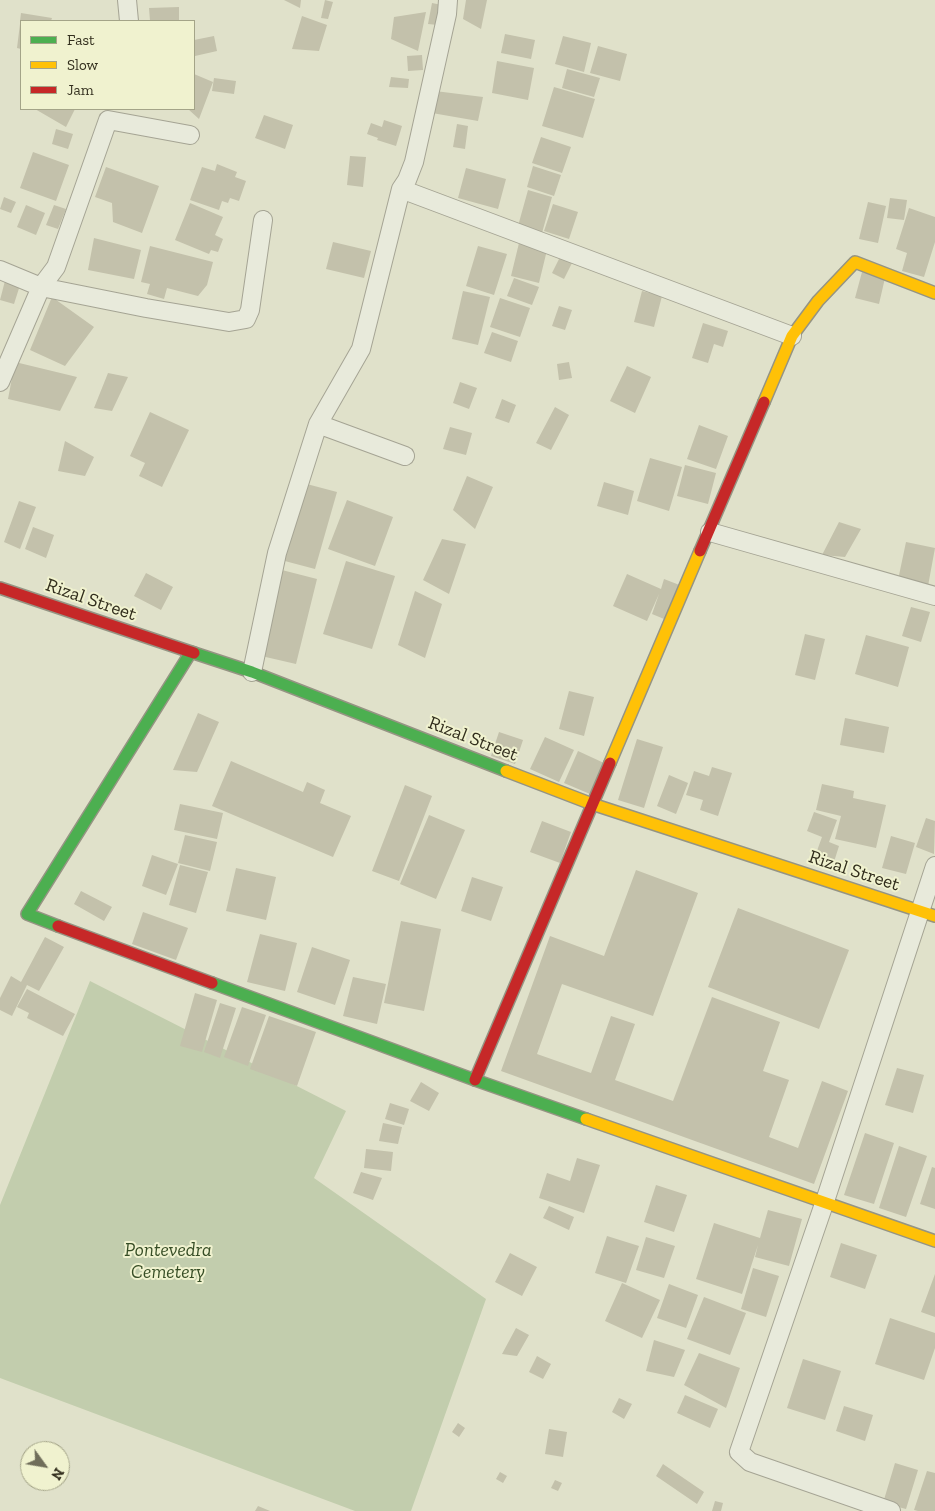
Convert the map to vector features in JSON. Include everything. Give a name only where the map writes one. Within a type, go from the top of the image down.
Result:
[{"type":"main road","points":[[475,1080],[792,336],[818,301],[855,262],[935,293]]},
{"type":"main road","name":"Rizal Street","points":[[0,588],[252,672],[592,804],[927,913]]},
{"type":"main road","points":[[191,652],[27,914],[475,1080],[935,1241]]},
{"type":"street","points":[[126,0],[129,20]]},
{"type":"street","points":[[252,672],[275,559],[318,424],[361,349],[401,189],[407,180],[414,162],[447,14],[448,0]]},
{"type":"street","points":[[0,382],[41,287],[56,267],[111,115],[190,135]]},
{"type":"street","points":[[401,189],[792,336]]},
{"type":"street","points":[[0,270],[41,287],[146,308],[229,322],[246,319],[250,310],[263,220]]},
{"type":"street","points":[[318,424],[405,456]]},
{"type":"street","points":[[710,532],[935,596]]},
{"type":"street","points":[[891,1511],[750,1462],[739,1452],[927,913],[935,866]]},
{"type":"green space","name":"Pontevedra Cemetery","points":[[90,981],[346,1111],[314,1178],[486,1299],[411,1511],[355,1511],[0,1378],[0,1205]]},
{"type":"building","points":[[284,0],[301,0],[300,8]]},
{"type":"building","points":[[325,0],[333,2],[328,19],[321,18]]},
{"type":"building","points":[[466,0],[487,0],[481,29],[463,19]]},
{"type":"building","points":[[432,3],[442,5],[438,25],[428,24]]},
{"type":"building","points":[[179,7],[179,20],[150,20],[149,8]]},
{"type":"building","points":[[426,12],[418,51],[391,39],[394,17]]},
{"type":"building","points":[[21,13],[52,18],[51,20],[20,20]]},
{"type":"building","points":[[302,16],[327,25],[319,51],[292,49]]},
{"type":"building","points":[[20,24],[20,49],[17,48]]},
{"type":"building","points":[[505,34],[535,40],[531,59],[501,53]]},
{"type":"building","points":[[214,36],[217,51],[195,56],[195,40]]},
{"type":"building","points":[[563,36],[591,43],[584,72],[555,64]]},
{"type":"building","points":[[598,46],[627,54],[620,81],[590,73]]},
{"type":"building","points":[[422,55],[423,70],[408,71],[407,56]]},
{"type":"building","points":[[497,61],[534,68],[528,100],[492,93]]},
{"type":"building","points":[[567,69],[600,78],[594,97],[562,88]]},
{"type":"building","points":[[195,74],[213,82],[199,119],[189,110],[195,110]]},
{"type":"building","points":[[391,77],[409,79],[408,88],[389,87]]},
{"type":"building","points":[[214,78],[236,81],[234,94],[212,91]]},
{"type":"building","points":[[554,87],[595,99],[583,138],[542,126]]},
{"type":"building","points":[[435,91],[483,97],[478,121],[432,113]]},
{"type":"building","points":[[37,110],[74,110],[66,127]]},
{"type":"building","points":[[264,115],[293,125],[285,149],[255,138]]},
{"type":"building","points":[[384,120],[402,126],[396,146],[377,140],[378,138],[367,134],[371,123],[382,127]]},
{"type":"building","points":[[457,124],[468,126],[465,149],[453,147]]},
{"type":"building","points":[[56,129],[73,134],[68,149],[52,144]]},
{"type":"building","points":[[541,137],[571,147],[562,173],[532,163]]},
{"type":"building","points":[[33,152],[69,165],[56,201],[20,188]]},
{"type":"building","points":[[350,156],[366,157],[363,187],[347,185]]},
{"type":"building","points":[[217,164],[237,172],[235,177],[246,181],[239,201],[230,198],[228,203],[222,201],[219,210],[190,200],[202,167],[215,171]]},
{"type":"building","points":[[533,166],[561,175],[554,196],[527,187]]},
{"type":"building","points":[[106,167],[159,186],[142,233],[113,222],[112,203],[95,197]]},
{"type":"building","points":[[466,168],[506,179],[498,209],[458,198]]},
{"type":"building","points":[[528,190],[552,197],[542,233],[518,226]]},
{"type":"building","points":[[4,197],[16,202],[11,213],[0,209]]},
{"type":"building","points":[[890,198],[907,200],[904,220],[887,218]]},
{"type":"building","points":[[868,202],[886,206],[878,243],[859,239]]},
{"type":"building","points":[[190,203],[223,217],[215,235],[223,239],[218,252],[211,250],[209,254],[175,240]]},
{"type":"building","points":[[553,204],[578,212],[569,239],[544,231]]},
{"type":"building","points":[[26,205],[45,213],[36,235],[17,227]]},
{"type":"building","points":[[54,205],[66,209],[58,229],[46,225]]},
{"type":"building","points":[[909,208],[935,217],[935,242],[924,277],[902,271],[907,253],[896,249]]},
{"type":"building","points":[[94,238],[141,250],[134,279],[88,270]]},
{"type":"building","points":[[333,242],[371,251],[364,278],[326,269]]},
{"type":"building","points":[[519,243],[547,250],[539,283],[511,276]]},
{"type":"building","points":[[150,246],[213,262],[207,285],[198,296],[167,288],[164,299],[147,294],[150,284],[141,282]]},
{"type":"building","points":[[478,246],[507,254],[494,295],[466,286]]},
{"type":"building","points":[[561,255],[573,261],[564,279],[552,273]]},
{"type":"building","points":[[862,272],[885,278],[879,304],[855,298]]},
{"type":"building","points":[[6,277],[21,282],[14,304],[0,300]]},
{"type":"building","points":[[514,278],[539,287],[532,305],[507,296]]},
{"type":"building","points":[[463,291],[490,297],[478,345],[452,339]]},
{"type":"building","points":[[642,291],[662,296],[654,327],[634,322]]},
{"type":"building","points":[[52,297],[94,327],[65,366],[30,350]]},
{"type":"building","points":[[500,298],[530,308],[520,337],[490,327]]},
{"type":"building","points":[[559,306],[572,310],[565,330],[552,326]]},
{"type":"building","points":[[703,323],[728,331],[723,347],[714,344],[708,363],[692,358]]},
{"type":"building","points":[[492,332],[518,341],[511,362],[484,353]]},
{"type":"building","points":[[15,362],[77,377],[60,411],[8,399]]},
{"type":"building","points":[[569,362],[572,378],[559,380],[557,364]]},
{"type":"building","points":[[627,366],[651,377],[635,413],[610,401]]},
{"type":"building","points":[[108,373],[128,377],[112,411],[94,408]]},
{"type":"building","points":[[460,382],[477,388],[469,409],[453,403]]},
{"type":"building","points":[[502,399],[516,405],[509,423],[495,418]]},
{"type":"building","points":[[555,407],[569,415],[551,450],[536,443]]},
{"type":"building","points":[[150,412],[189,430],[162,487],[139,476],[145,463],[130,456]]},
{"type":"building","points":[[699,425],[728,436],[716,469],[687,459]]},
{"type":"building","points":[[450,427],[472,433],[466,455],[443,449]]},
{"type":"building","points":[[65,441],[94,457],[85,476],[58,471]]},
{"type":"building","points":[[650,458],[682,467],[669,511],[637,501]]},
{"type":"building","points":[[685,465],[716,473],[708,504],[677,496]]},
{"type":"building","points":[[467,476],[493,487],[475,529],[453,510]]},
{"type":"building","points":[[604,482],[634,491],[628,515],[597,506]]},
{"type":"building","points":[[303,483],[337,492],[315,569],[281,560]]},
{"type":"building","points":[[347,500],[393,517],[375,566],[328,549]]},
{"type":"building","points":[[19,501],[36,507],[20,549],[4,542]]},
{"type":"building","points":[[839,522],[861,529],[845,557],[822,555]]},
{"type":"building","points":[[33,527],[54,535],[46,558],[25,549]]},
{"type":"building","points":[[442,539],[466,544],[449,594],[423,580]]},
{"type":"building","points":[[906,542],[935,548],[928,586],[898,580]]},
{"type":"building","points":[[346,561],[395,576],[372,649],[323,634]]},
{"type":"building","points":[[278,569],[317,579],[296,664],[257,655]]},
{"type":"building","points":[[146,573],[173,587],[161,610],[134,596]]},
{"type":"building","points":[[627,574],[661,589],[664,579],[682,586],[669,621],[652,614],[659,594],[647,621],[613,606]]},
{"type":"building","points":[[415,591],[442,604],[425,658],[398,645]]},
{"type":"building","points":[[911,607],[930,612],[921,642],[902,636]]},
{"type":"building","points":[[805,634],[825,639],[815,680],[795,675]]},
{"type":"building","points":[[866,635],[909,647],[898,687],[855,674]]},
{"type":"building","points":[[569,691],[594,697],[584,736],[559,729]]},
{"type":"building","points":[[198,713],[219,722],[197,772],[173,770]]},
{"type":"building","points":[[845,718],[889,727],[884,753],[840,745]]},
{"type":"building","points":[[499,732],[523,740],[515,764],[491,756]]},
{"type":"building","points":[[545,737],[574,750],[559,782],[530,769]]},
{"type":"building","points":[[637,739],[663,747],[644,808],[618,800]]},
{"type":"building","points":[[578,751],[604,763],[590,794],[564,783]]},
{"type":"building","points":[[231,761],[303,792],[307,782],[325,790],[320,803],[351,816],[333,857],[212,806]]},
{"type":"building","points":[[712,767],[732,773],[718,816],[700,810],[703,800],[686,795],[694,771],[709,776]]},
{"type":"building","points":[[669,775],[688,783],[676,814],[657,806]]},
{"type":"building","points":[[822,784],[854,791],[853,798],[886,805],[876,848],[835,839],[841,816],[816,810]]},
{"type":"building","points":[[405,785],[432,796],[399,881],[372,871]]},
{"type":"building","points":[[180,804],[223,813],[217,839],[174,830]]},
{"type":"building","points":[[814,812],[837,820],[829,842],[839,846],[833,865],[814,859],[822,837],[807,831]]},
{"type":"building","points":[[429,815],[465,830],[436,899],[400,884]]},
{"type":"building","points":[[926,818],[935,821],[934,854],[916,847]]},
{"type":"building","points":[[542,821],[571,832],[560,863],[530,852]]},
{"type":"building","points":[[185,835],[217,842],[210,871],[178,863]]},
{"type":"building","points":[[891,836],[915,843],[906,874],[882,868]]},
{"type":"building","points":[[152,855],[178,864],[166,895],[142,886]]},
{"type":"building","points":[[180,865],[208,872],[196,913],[169,905]]},
{"type":"building","points":[[236,868],[276,877],[266,920],[226,911]]},
{"type":"building","points":[[636,870],[698,893],[653,1016],[562,984],[537,1054],[591,1073],[611,1016],[635,1024],[615,1080],[673,1101],[712,997],[780,1022],[763,1071],[789,1080],[769,1137],[798,1148],[822,1081],[848,1091],[814,1184],[501,1071],[550,936],[604,956]]},
{"type":"building","points":[[472,877],[503,887],[491,921],[461,911]]},
{"type":"building","points":[[81,891],[112,907],[104,921],[74,904]]},
{"type":"building","points":[[738,908],[849,950],[819,1029],[708,987]]},
{"type":"building","points":[[143,912],[188,928],[176,960],[132,944]]},
{"type":"building","points":[[401,921],[441,929],[424,1011],[384,1003]]},
{"type":"building","points":[[260,934],[297,943],[285,991],[247,982]]},
{"type":"building","points":[[45,937],[64,947],[39,991],[27,985],[12,1016],[0,1010],[0,998],[11,976],[21,982]]},
{"type":"building","points":[[312,947],[350,960],[335,1005],[297,992]]},
{"type":"building","points":[[353,977],[386,984],[377,1024],[343,1016]]},
{"type":"building","points":[[27,989],[75,1014],[63,1036],[27,1018],[29,1013],[17,1007]]},
{"type":"building","points":[[195,993],[217,1000],[202,1052],[180,1046]]},
{"type":"building","points":[[220,1003],[236,1008],[220,1058],[204,1052]]},
{"type":"building","points":[[242,1007],[266,1015],[248,1066],[224,1057]]},
{"type":"building","points":[[269,1016],[316,1032],[297,1086],[250,1069]]},
{"type":"building","points":[[897,1068],[924,1075],[913,1113],[885,1105]]},
{"type":"building","points":[[421,1082],[439,1093],[429,1111],[410,1101]]},
{"type":"building","points":[[390,1103],[409,1109],[404,1125],[385,1119]]},
{"type":"building","points":[[383,1123],[402,1127],[398,1144],[379,1141]]},
{"type":"building","points":[[865,1133],[894,1143],[874,1204],[844,1195]]},
{"type":"building","points":[[899,1146],[927,1156],[906,1217],[879,1208]]},
{"type":"building","points":[[366,1149],[393,1152],[391,1171],[364,1168]]},
{"type":"building","points":[[577,1158],[600,1165],[584,1213],[539,1198],[547,1173],[570,1181]]},
{"type":"building","points":[[932,1167],[935,1168],[935,1209],[920,1204]]},
{"type":"building","points":[[361,1172],[382,1178],[373,1200],[353,1193]]},
{"type":"building","points":[[656,1185],[687,1195],[674,1232],[644,1222]]},
{"type":"building","points":[[549,1206],[574,1217],[569,1230],[543,1218]]},
{"type":"building","points":[[768,1210],[802,1219],[789,1266],[755,1257],[758,1245],[742,1294],[696,1279],[714,1223],[760,1238]]},
{"type":"building","points":[[607,1236],[639,1246],[626,1283],[595,1273]]},
{"type":"building","points":[[646,1237],[675,1246],[664,1278],[636,1270]]},
{"type":"building","points":[[841,1243],[877,1255],[865,1289],[830,1277]]},
{"type":"building","points":[[510,1253],[537,1267],[522,1296],[495,1282]]},
{"type":"building","points":[[753,1268],[779,1276],[766,1317],[741,1309]]},
{"type":"building","points":[[935,1274],[935,1317],[921,1312]]},
{"type":"building","points":[[622,1283],[660,1300],[642,1338],[605,1321]]},
{"type":"building","points":[[669,1284],[698,1295],[686,1328],[657,1318]]},
{"type":"building","points":[[704,1297],[746,1313],[730,1355],[687,1339]]},
{"type":"building","points":[[890,1318],[935,1333],[935,1348],[924,1380],[875,1364]]},
{"type":"building","points":[[516,1328],[529,1335],[517,1356],[502,1354]]},
{"type":"building","points":[[654,1340],[685,1350],[674,1377],[646,1371]]},
{"type":"building","points":[[699,1353],[740,1368],[726,1408],[684,1385]]},
{"type":"building","points":[[537,1356],[551,1364],[543,1379],[529,1372]]},
{"type":"building","points":[[803,1359],[841,1371],[825,1420],[787,1408]]},
{"type":"building","points":[[685,1395],[718,1409],[710,1428],[677,1413]]},
{"type":"building","points":[[619,1398],[632,1404],[624,1419],[612,1412]]},
{"type":"building","points":[[844,1406],[873,1415],[865,1441],[836,1431]]},
{"type":"building","points":[[458,1423],[465,1428],[459,1437],[452,1432]]},
{"type":"building","points":[[549,1429],[567,1432],[563,1457],[545,1454]]},
{"type":"building","points":[[895,1463],[918,1470],[906,1509],[883,1503]]},
{"type":"building","points":[[663,1464],[704,1492],[697,1504],[656,1476]]},
{"type":"building","points":[[927,1471],[935,1473],[935,1511],[914,1510]]},
{"type":"building","points":[[500,1472],[507,1476],[503,1483],[496,1479]]},
{"type":"building","points":[[555,1480],[562,1483],[558,1491],[551,1488]]},
{"type":"building","points":[[715,1501],[723,1503],[721,1511],[712,1511]]},
{"type":"building","points":[[258,1506],[270,1511],[255,1511]]},
{"type":"traffic: fast","points":[[58,926],[27,914],[191,652]]},
{"type":"traffic: fast","points":[[194,653],[252,672],[506,771]]},
{"type":"traffic: fast","points":[[212,983],[586,1119]]},
{"type":"traffic: slow","points":[[764,402],[792,336],[818,301],[855,262],[935,293]]},
{"type":"traffic: slow","points":[[610,763],[700,551]]},
{"type":"traffic: slow","points":[[506,771],[592,804],[935,916]]},
{"type":"traffic: slow","points":[[586,1119],[935,1241]]},
{"type":"traffic: jam","points":[[700,551],[764,402]]},
{"type":"traffic: jam","points":[[0,588],[194,653]]},
{"type":"traffic: jam","points":[[475,1080],[610,763]]},
{"type":"traffic: jam","points":[[58,926],[212,983]]}]
